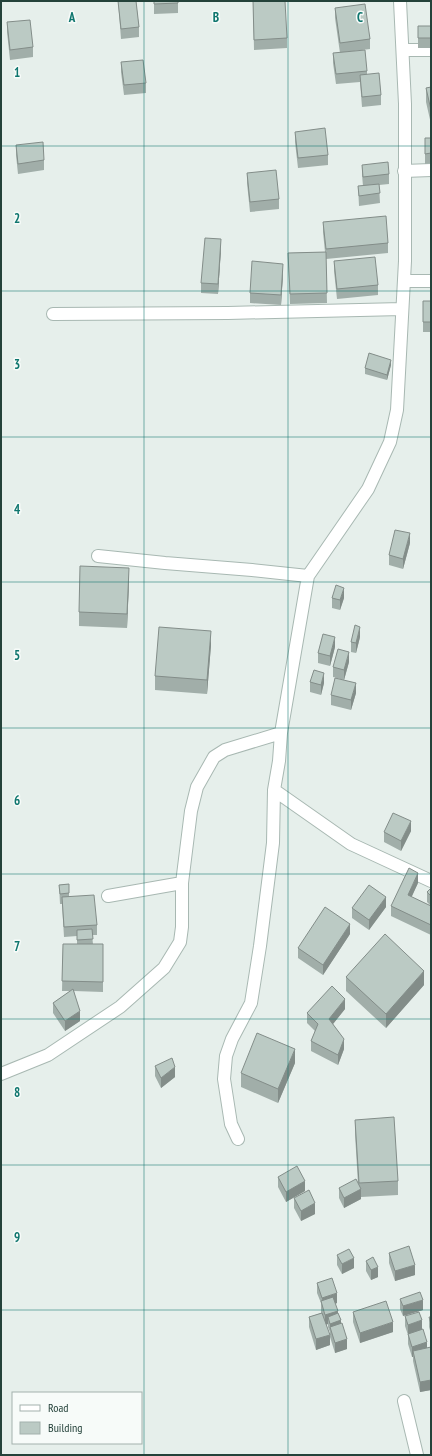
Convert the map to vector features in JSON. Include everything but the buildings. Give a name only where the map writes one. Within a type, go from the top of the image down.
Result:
[{"type":"street","points":[[238,1139],[231,1124],[224,1078],[226,1056],[232,1039],[251,1003],[272,850],[274,790],[279,760],[281,733],[308,576],[368,489],[390,442],[397,410],[404,281],[403,50],[400,1]]},
{"type":"street","points":[[403,50],[431,50]]},
{"type":"street","points":[[404,171],[431,170]]},
{"type":"street","points":[[404,281],[431,281]]},
{"type":"street","points":[[53,314],[228,313],[402,309]]},
{"type":"street","points":[[98,556],[165,564],[252,570],[308,576]]},
{"type":"street","points":[[1,1074],[48,1055],[120,1007],[164,968],[180,942],[182,927],[182,883],[191,811],[198,787],[214,757],[225,750],[281,733]]},
{"type":"street","points":[[274,790],[351,844],[431,881]]},
{"type":"street","points":[[108,896],[182,883]]},
{"type":"street","points":[[404,1401],[417,1455]]}]
